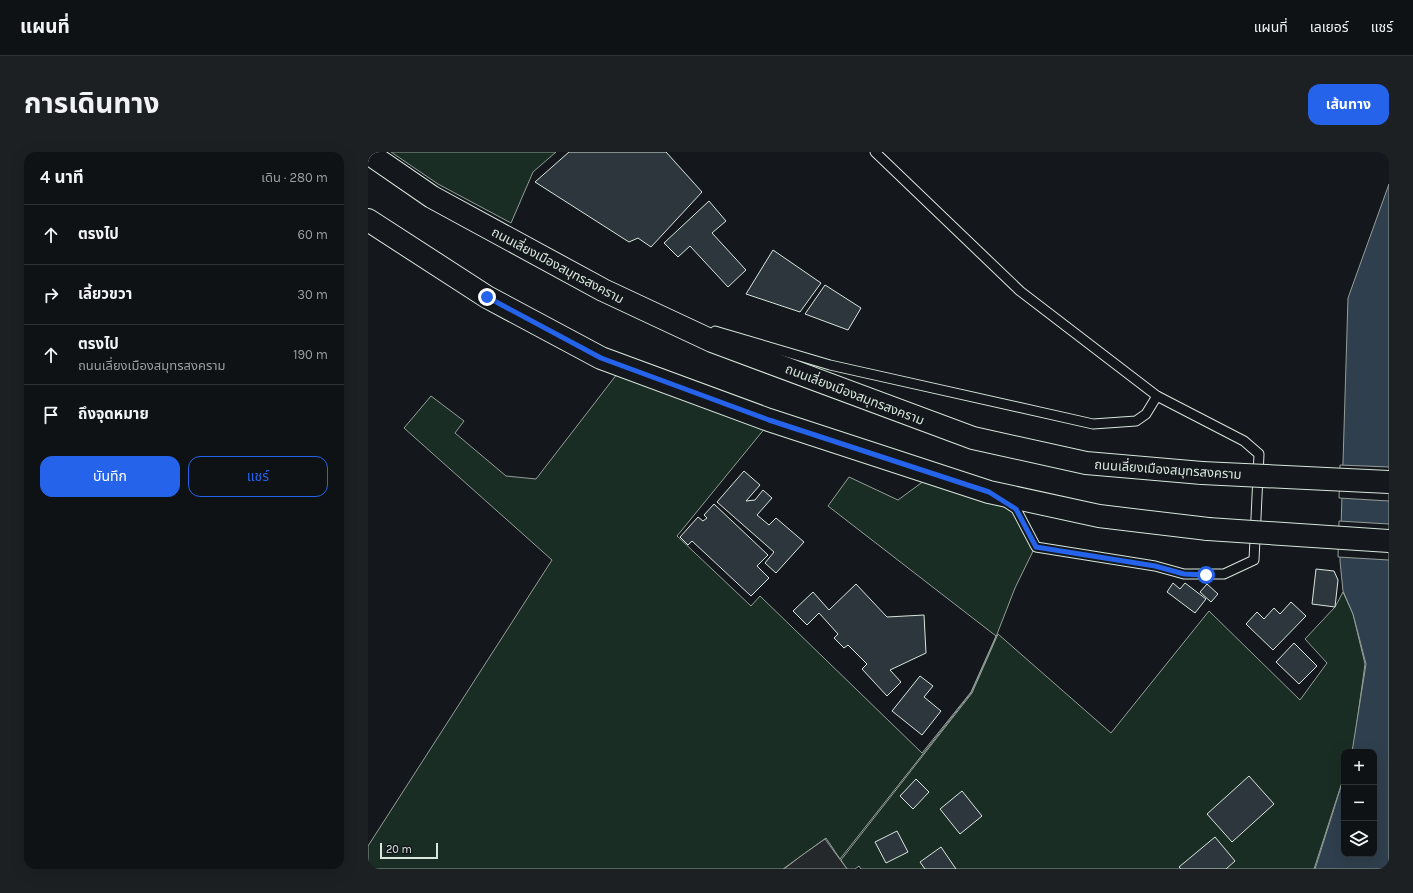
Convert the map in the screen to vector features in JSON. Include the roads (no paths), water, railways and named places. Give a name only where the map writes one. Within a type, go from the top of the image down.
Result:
[{"type":"main road","name":"ถนนเลี่ยงเมืองสมุทรสงคราม","points":[[368,153],[432,197],[603,290],[712,341],[973,438],[1086,463],[1202,473],[1389,482]]},
{"type":"main road","points":[[368,220],[487,297],[601,358],[769,420],[989,492],[1099,516],[1208,529],[1389,541]]},
{"type":"lane","points":[[875,152],[1020,291],[1157,396],[1244,441],[1259,454],[1254,560],[1224,574],[1184,574],[1155,566],[1036,547],[1016,509],[989,492]]},
{"type":"lane","points":[[603,290],[718,332],[830,365],[1093,424],[1136,421],[1146,414],[1157,396]]},
{"type":"water","points":[[1389,184],[1389,869],[1315,869],[1341,787],[1341,857],[1377,857],[1377,749],[1352,749],[1366,664],[1353,614],[1343,591],[1340,561],[1348,298]]}]
